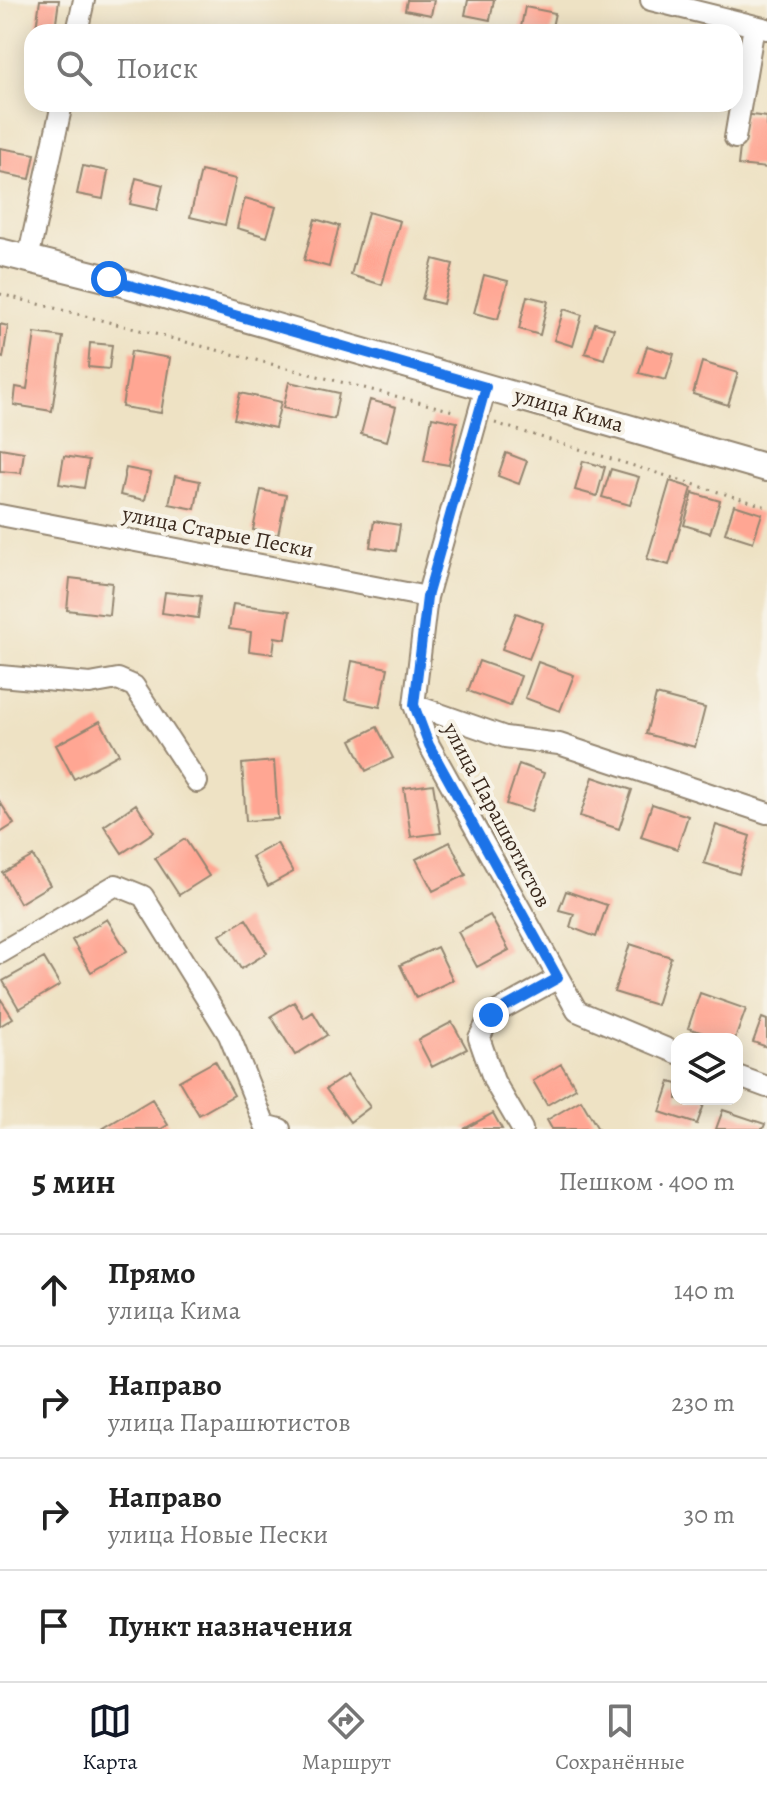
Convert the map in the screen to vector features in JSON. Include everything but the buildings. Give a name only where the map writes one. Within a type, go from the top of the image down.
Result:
[{"type":"main road","name":"улица Кима","points":[[0,252],[767,468]]},
{"type":"street","points":[[79,24],[84,0]]},
{"type":"street","points":[[651,0],[761,28],[743,104]]},
{"type":"street","points":[[28,259],[60,112]]},
{"type":"street","points":[[735,138],[741,112]]},
{"type":"street","name":"улица Парашютистов","points":[[486,387],[427,597],[414,705],[429,745],[577,1011],[671,1050]]},
{"type":"street","name":"улица Старые Пески","points":[[0,515],[427,597]]},
{"type":"street","points":[[0,676],[90,684],[118,679],[134,686],[197,782]]},
{"type":"street","points":[[414,705],[505,737],[559,744],[767,813]]},
{"type":"street","points":[[2,947],[116,885],[143,896],[229,1035],[267,1128]]},
{"type":"street","points":[[522,1129],[494,1081],[479,1038],[491,1015],[558,978]]},
{"type":"street","points":[[743,1078],[767,1087]]},
{"type":"path","points":[[0,294],[478,418],[767,507]]},
{"type":"route","points":[[109,279],[486,387],[427,597],[414,705],[429,745],[558,978],[491,1015]]}]
